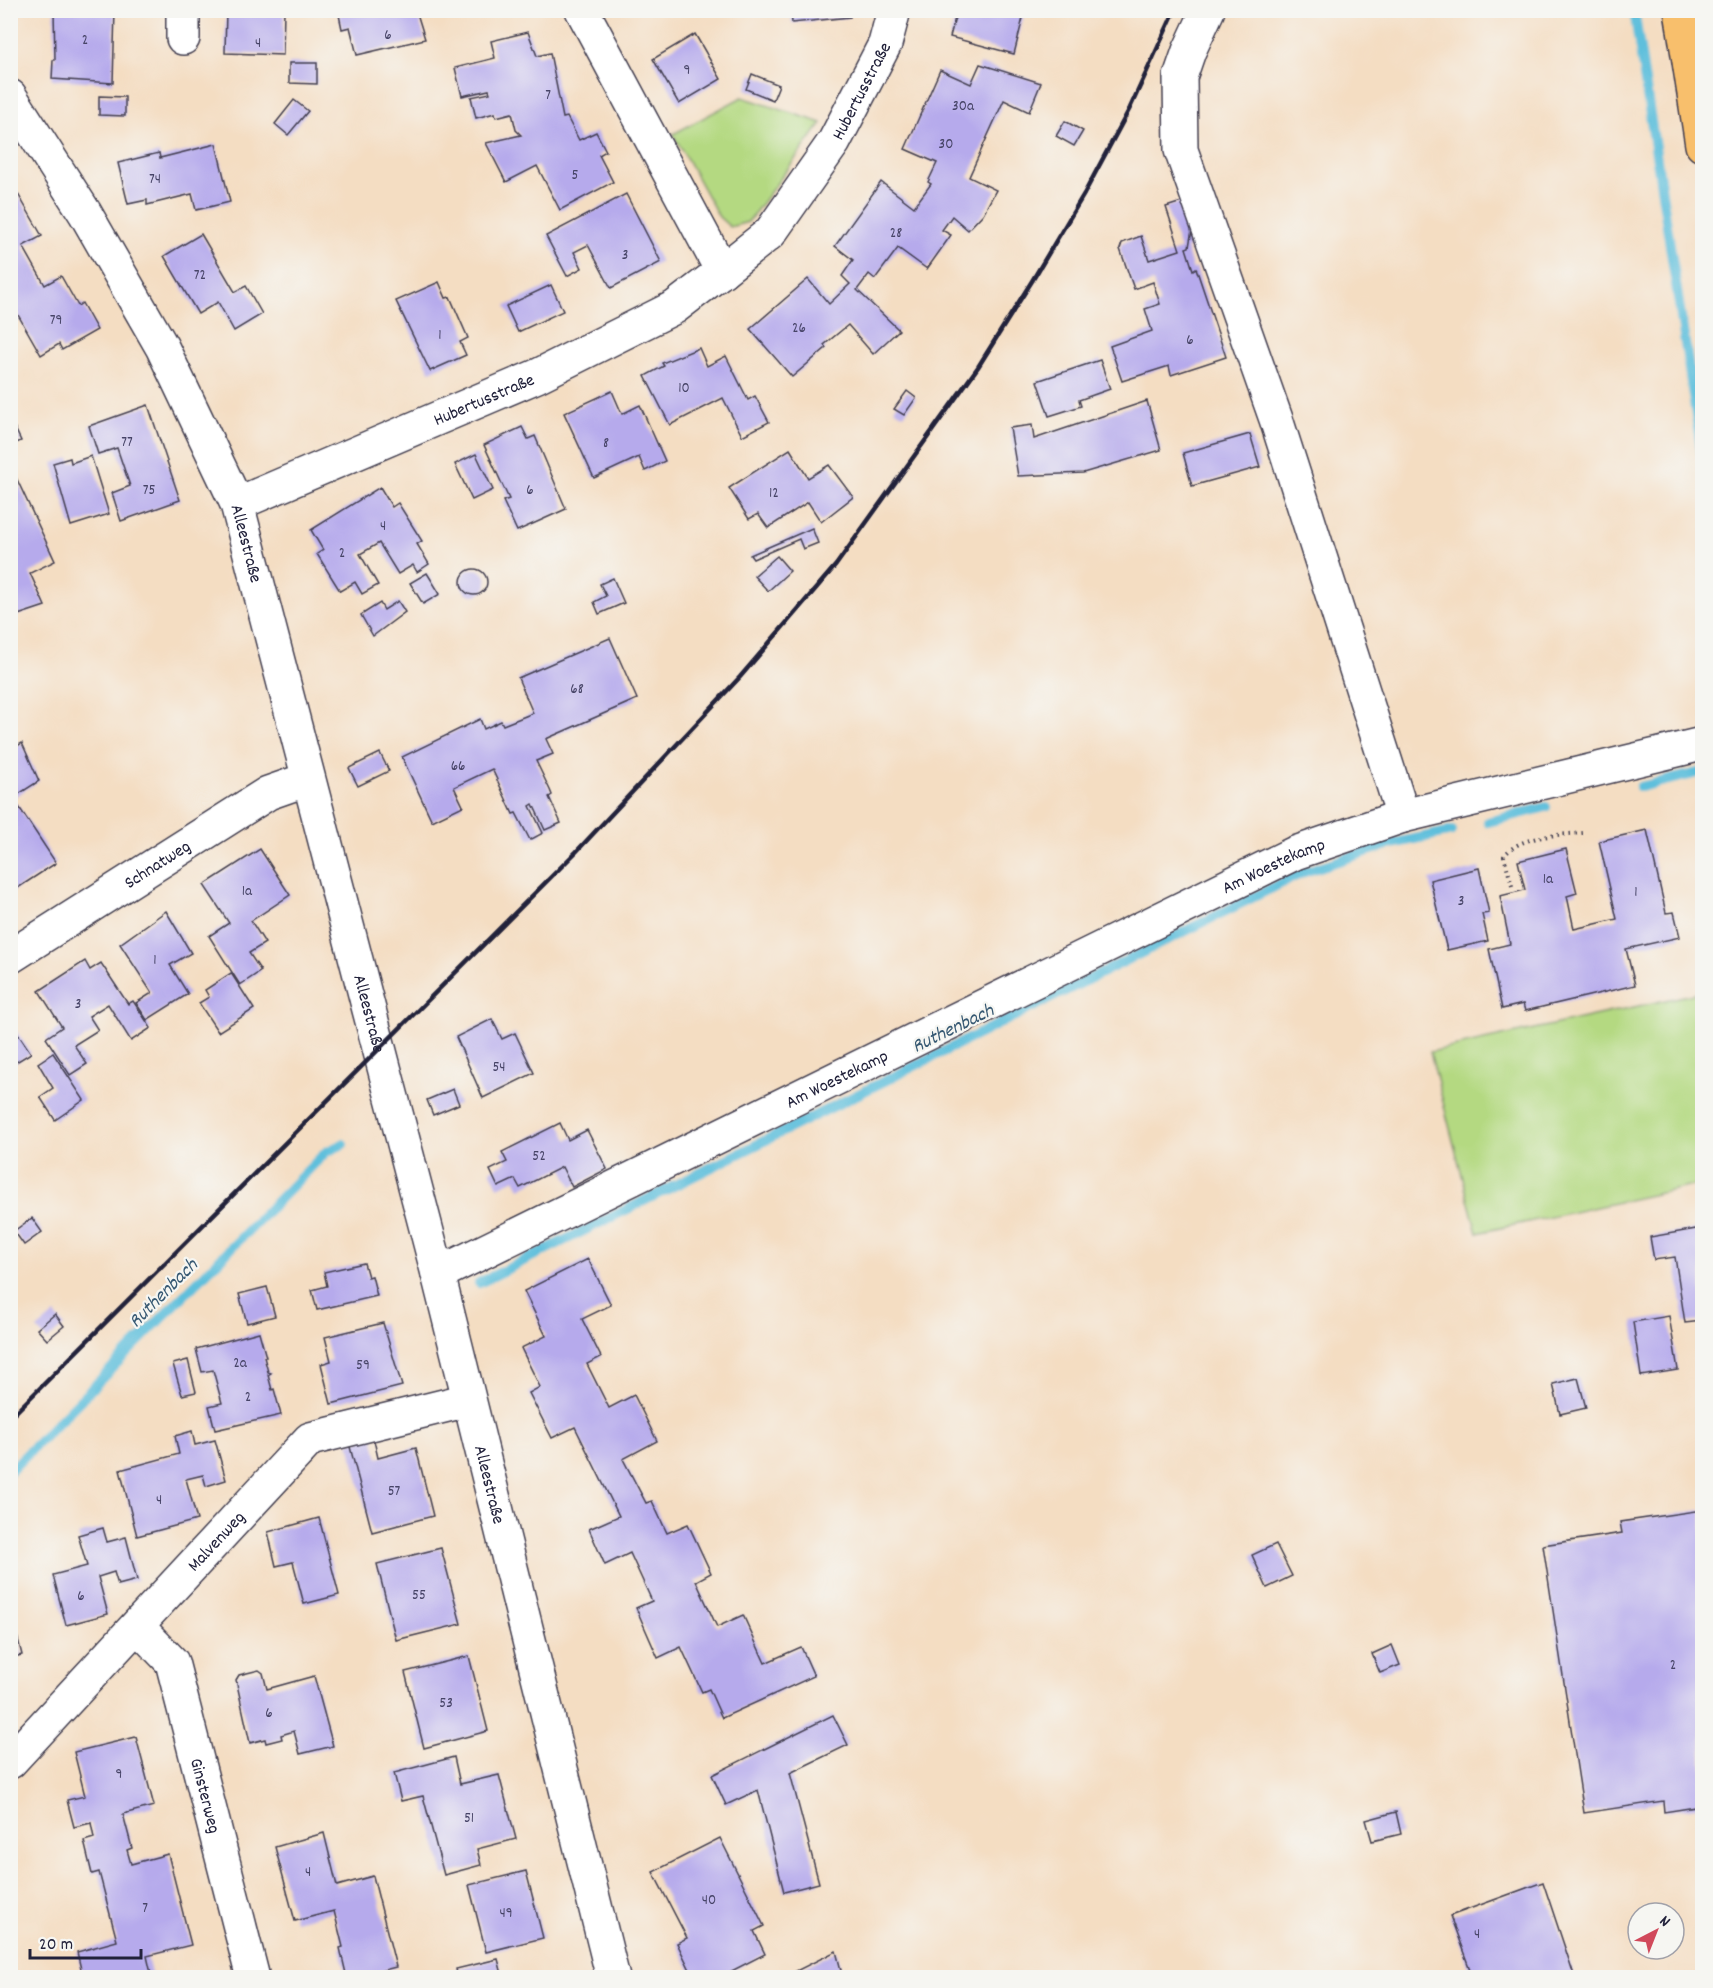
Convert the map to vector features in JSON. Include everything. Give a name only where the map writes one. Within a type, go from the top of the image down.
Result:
[{"type":"main road","points":[[1681,10],[1702,145]]},
{"type":"street","points":[[582,10],[722,272]]},
{"type":"street","name":"Hubertusstraße","points":[[237,504],[537,376],[675,307],[722,272],[770,233],[834,142],[885,44],[894,10]]},
{"type":"street","points":[[1208,10],[1189,51],[1180,78],[1181,150],[1276,419],[1402,816]]},
{"type":"street","name":"Alleestraße","points":[[10,96],[85,213],[162,347],[237,504],[438,1274],[613,1977]]},
{"type":"street","name":"Am Woestekamp","points":[[438,1274],[1295,853],[1402,816],[1702,744]]},
{"type":"street","name":"Schnatweg","points":[[10,957],[268,793],[308,779]]},
{"type":"street","name":"Malvenweg","points":[[10,1762],[310,1439],[468,1400]]},
{"type":"street","name":"Ginsterweg","points":[[137,1626],[172,1662],[254,1977]]},
{"type":"path","points":[[1512,886],[1504,856],[1511,846],[1556,835],[1583,833]]},
{"type":"green space","points":[[742,97],[822,123],[748,222],[730,227],[719,217],[673,134]]},
{"type":"green space","points":[[1702,992],[1702,1184],[1477,1233],[1430,1052]]},
{"type":"building","points":[[54,10],[115,10],[113,83],[52,79],[53,60],[55,60]]},
{"type":"building","points":[[226,10],[284,10],[283,55],[225,53]]},
{"type":"building","points":[[338,10],[416,10],[425,39],[357,55],[350,27],[342,29]]},
{"type":"building","points":[[791,10],[850,10],[850,17],[792,23]]},
{"type":"building","points":[[957,10],[1025,10],[1014,54],[950,37]]},
{"type":"building","points":[[528,32],[537,56],[550,53],[563,118],[567,117],[579,140],[596,132],[606,151],[599,155],[613,182],[560,210],[537,166],[506,182],[486,143],[521,135],[516,130],[512,113],[496,117],[495,113],[476,118],[471,97],[490,93],[489,90],[462,96],[455,68],[495,58],[491,41]]},
{"type":"building","points":[[695,34],[721,79],[679,104],[653,59]]},
{"type":"building","points":[[289,63],[317,63],[317,84],[289,83]]},
{"type":"building","points":[[980,64],[1041,83],[1029,112],[1004,100],[969,177],[996,190],[983,214],[968,230],[952,216],[942,230],[951,235],[927,269],[898,248],[875,279],[869,274],[857,290],[899,330],[873,354],[848,325],[824,345],[826,348],[792,377],[750,329],[808,279],[829,304],[850,284],[842,276],[853,260],[835,246],[881,182],[914,207],[931,184],[928,182],[937,163],[905,149],[940,70],[971,84]]},
{"type":"building","points":[[752,74],[779,85],[773,100],[746,89]]},
{"type":"building","points":[[99,96],[125,97],[125,116],[99,115]]},
{"type":"building","points":[[294,100],[308,111],[288,135],[275,124]]},
{"type":"building","points":[[1065,121],[1083,131],[1074,146],[1056,136]]},
{"type":"building","points":[[216,144],[230,202],[196,210],[192,194],[147,205],[147,200],[128,204],[118,163],[159,153],[160,158]]},
{"type":"building","points":[[10,180],[42,236],[23,246],[45,285],[61,276],[78,306],[82,303],[97,330],[62,350],[59,344],[41,355],[14,308],[10,310]]},
{"type":"building","points":[[626,194],[661,262],[611,288],[588,245],[574,252],[582,268],[567,276],[546,236]]},
{"type":"building","points":[[1185,201],[1193,224],[1189,247],[1186,248],[1193,270],[1196,268],[1226,357],[1171,375],[1169,366],[1122,381],[1110,346],[1152,331],[1145,309],[1160,304],[1153,282],[1134,289],[1120,249],[1122,243],[1141,236],[1149,260],[1180,250],[1166,207]]},
{"type":"building","points":[[201,234],[235,292],[246,286],[262,314],[234,331],[218,302],[198,314],[164,256]]},
{"type":"building","points":[[439,282],[446,298],[450,297],[468,338],[460,342],[466,355],[430,371],[396,301]]},
{"type":"building","points":[[551,285],[563,311],[518,332],[506,306]]},
{"type":"building","points":[[699,348],[707,366],[726,356],[748,400],[755,396],[769,422],[742,436],[723,398],[670,425],[645,376],[664,366],[662,363]]},
{"type":"building","points":[[1100,360],[1110,389],[1079,400],[1081,406],[1049,416],[1037,381]]},
{"type":"building","points":[[612,391],[622,414],[640,405],[665,461],[645,471],[639,457],[594,478],[564,413]]},
{"type":"building","points":[[907,391],[916,398],[904,415],[894,409]]},
{"type":"building","points":[[1147,401],[1161,450],[1083,473],[1018,476],[1010,428],[1032,425],[1034,439]]},
{"type":"building","points":[[148,405],[180,500],[121,521],[112,493],[130,486],[117,448],[98,454],[89,426]]},
{"type":"building","points":[[10,418],[21,441],[10,446]]},
{"type":"building","points":[[522,427],[528,439],[535,436],[566,509],[517,531],[503,501],[509,499],[484,445]]},
{"type":"building","points":[[1250,434],[1260,467],[1192,486],[1183,453]]},
{"type":"building","points":[[790,449],[808,478],[829,465],[853,497],[821,522],[808,502],[768,528],[758,514],[749,519],[729,488]]},
{"type":"building","points":[[476,454],[493,490],[472,500],[455,464]]},
{"type":"building","points":[[91,456],[109,514],[71,526],[53,463],[70,458],[71,463]]},
{"type":"building","points":[[14,473],[55,561],[30,573],[45,606],[15,616],[10,606],[10,474]]},
{"type":"building","points":[[380,487],[392,507],[398,503],[422,541],[417,544],[429,564],[417,572],[413,565],[398,574],[379,543],[360,554],[378,585],[362,594],[355,582],[340,591],[317,554],[323,550],[311,530]]},
{"type":"building","points":[[812,528],[818,543],[803,549],[799,539],[753,559],[750,555]]},
{"type":"building","points":[[777,556],[790,571],[768,591],[754,576]]},
{"type":"building","points":[[474,569],[483,573],[487,582],[483,591],[474,595],[465,591],[461,582],[465,573]]},
{"type":"building","points":[[427,573],[440,594],[423,604],[410,583]]},
{"type":"building","points":[[613,578],[624,603],[599,614],[594,602],[606,596],[600,584]]},
{"type":"building","points":[[398,601],[405,612],[373,636],[361,615],[380,603],[384,610]]},
{"type":"building","points":[[610,638],[637,699],[546,739],[553,754],[536,761],[550,790],[552,795],[549,797],[561,823],[545,830],[533,804],[530,806],[543,833],[530,840],[516,813],[513,814],[492,769],[454,787],[463,806],[432,821],[402,757],[480,719],[484,729],[501,721],[503,725],[533,713],[518,678]]},
{"type":"building","points":[[22,743],[39,781],[11,799],[10,750]]},
{"type":"building","points":[[380,753],[389,771],[358,786],[349,768]]},
{"type":"building","points":[[17,804],[56,863],[10,893],[10,809]]},
{"type":"building","points":[[1647,830],[1666,913],[1674,912],[1680,937],[1626,949],[1635,985],[1525,1011],[1523,1004],[1502,1009],[1489,949],[1510,944],[1500,896],[1525,890],[1518,861],[1566,849],[1577,893],[1567,896],[1574,929],[1617,919],[1599,841]]},
{"type":"building","points":[[260,849],[290,895],[251,921],[265,943],[249,953],[261,971],[240,985],[209,936],[229,923],[204,885]]},
{"type":"building","points":[[1479,868],[1489,913],[1482,914],[1488,941],[1447,950],[1430,880]]},
{"type":"building","points":[[166,911],[191,953],[170,965],[188,994],[147,1020],[136,1003],[152,993],[120,944]]},
{"type":"building","points":[[85,961],[90,970],[101,963],[128,1004],[133,1001],[151,1028],[131,1041],[108,1004],[89,1016],[98,1030],[74,1045],[87,1064],[70,1075],[46,1038],[62,1027],[39,991]]},
{"type":"building","points":[[231,973],[254,1009],[218,1032],[199,1003],[209,997],[205,990]]},
{"type":"building","points":[[492,1019],[502,1039],[515,1033],[534,1073],[483,1098],[456,1037]]},
{"type":"building","points":[[10,1022],[31,1053],[10,1066]]},
{"type":"building","points":[[53,1053],[84,1100],[55,1120],[40,1097],[53,1088],[38,1063]]},
{"type":"building","points":[[453,1089],[459,1104],[433,1115],[427,1100]]},
{"type":"building","points":[[560,1123],[568,1140],[587,1130],[607,1169],[572,1187],[562,1167],[520,1188],[515,1179],[498,1187],[490,1170],[507,1162],[502,1152]]},
{"type":"building","points":[[32,1218],[42,1232],[24,1245],[14,1231]]},
{"type":"building","points":[[1702,1228],[1702,1321],[1685,1323],[1675,1257],[1654,1260],[1650,1237]]},
{"type":"building","points":[[588,1259],[611,1305],[582,1319],[601,1357],[587,1364],[609,1408],[634,1395],[657,1441],[623,1459],[646,1503],[652,1501],[667,1533],[688,1524],[711,1573],[696,1581],[717,1627],[743,1615],[765,1663],[801,1647],[814,1676],[722,1718],[709,1689],[702,1692],[681,1647],[658,1658],[636,1608],[652,1601],[630,1553],[605,1565],[589,1529],[619,1516],[575,1427],[552,1438],[529,1393],[540,1387],[521,1348],[546,1336],[524,1291]]},
{"type":"building","points":[[364,1263],[368,1277],[372,1276],[377,1296],[317,1310],[312,1290],[327,1286],[324,1272]]},
{"type":"building","points":[[267,1287],[275,1316],[247,1323],[239,1294]]},
{"type":"building","points":[[55,1314],[64,1326],[47,1340],[37,1329]]},
{"type":"building","points":[[1669,1316],[1678,1370],[1641,1376],[1633,1322]]},
{"type":"building","points":[[383,1323],[402,1386],[331,1404],[321,1364],[331,1361],[325,1337]]},
{"type":"building","points":[[259,1332],[268,1372],[271,1373],[268,1375],[281,1415],[215,1430],[209,1406],[222,1403],[213,1370],[202,1372],[196,1349]]},
{"type":"building","points":[[188,1360],[196,1392],[182,1395],[173,1364]]},
{"type":"building","points":[[1578,1378],[1586,1408],[1560,1414],[1553,1384]]},
{"type":"building","points":[[192,1431],[195,1445],[215,1440],[226,1480],[206,1486],[203,1475],[186,1479],[197,1520],[137,1536],[120,1470],[179,1454],[175,1436]]},
{"type":"building","points":[[373,1436],[378,1458],[416,1448],[433,1516],[372,1532],[349,1443]]},
{"type":"building","points":[[1702,1510],[1702,1806],[1664,1812],[1663,1801],[1584,1813],[1543,1545],[1622,1533],[1620,1522]]},
{"type":"building","points":[[319,1518],[339,1595],[304,1604],[293,1562],[276,1566],[268,1532]]},
{"type":"building","points":[[103,1528],[107,1542],[126,1537],[137,1580],[118,1585],[114,1572],[98,1577],[108,1614],[66,1625],[53,1575],[87,1566],[78,1535]]},
{"type":"building","points":[[1276,1544],[1292,1576],[1267,1588],[1252,1555]]},
{"type":"building","points":[[441,1548],[461,1624],[396,1640],[377,1564]]},
{"type":"building","points":[[12,1616],[22,1655],[10,1658],[10,1617]]},
{"type":"building","points":[[1392,1645],[1400,1665],[1380,1673],[1372,1654]]},
{"type":"building","points":[[469,1656],[488,1731],[424,1748],[405,1672]]},
{"type":"building","points":[[259,1670],[263,1673],[267,1689],[314,1676],[333,1746],[300,1754],[294,1731],[281,1735],[282,1739],[266,1743],[265,1739],[250,1743],[236,1680],[239,1675]]},
{"type":"building","points":[[833,1715],[848,1745],[790,1773],[819,1883],[784,1892],[758,1790],[726,1805],[712,1775]]},
{"type":"building","points":[[136,1737],[154,1806],[123,1814],[132,1848],[127,1850],[131,1864],[168,1854],[191,1945],[147,1956],[152,1978],[83,1978],[77,1952],[117,1941],[99,1872],[92,1874],[84,1841],[94,1838],[91,1823],[74,1827],[67,1800],[85,1796],[74,1752]]},
{"type":"building","points":[[454,1757],[460,1784],[499,1775],[516,1839],[477,1849],[481,1865],[444,1875],[423,1796],[401,1801],[394,1773]]},
{"type":"building","points":[[1396,1812],[1401,1834],[1372,1841],[1366,1820]]},
{"type":"building","points":[[324,1833],[337,1886],[373,1876],[396,1967],[380,1971],[381,1978],[347,1978],[340,1948],[343,1947],[334,1911],[295,1921],[275,1847]]},
{"type":"building","points":[[720,1838],[764,1926],[754,1931],[765,1954],[718,1978],[694,1978],[677,1943],[687,1938],[653,1872]]},
{"type":"building","points":[[526,1871],[543,1938],[486,1952],[469,1885]]},
{"type":"building","points":[[1543,1882],[1575,1978],[1466,1978],[1472,1975],[1450,1916]]},
{"type":"building","points":[[836,1951],[843,1978],[797,1978],[794,1972]]},
{"type":"building","points":[[498,1959],[503,1978],[458,1978],[456,1969]]},
{"type":"waterway","points":[[1634,10],[1702,454]]},
{"type":"waterway","name":"Ruthenbach","points":[[1640,787],[1702,772]]},
{"type":"waterway","name":"Ruthenbach","points":[[1488,822],[1546,807]]},
{"type":"waterway","name":"Ruthenbach","points":[[479,1283],[1304,872],[1387,845],[1452,831]]},
{"type":"waterway","name":"Ruthenbach","points":[[10,1471],[326,1152],[343,1144]]},
{"type":"railway","points":[[10,1418],[576,852],[740,677],[836,565],[978,367],[1032,281],[1084,194],[1130,108],[1175,10]]}]
